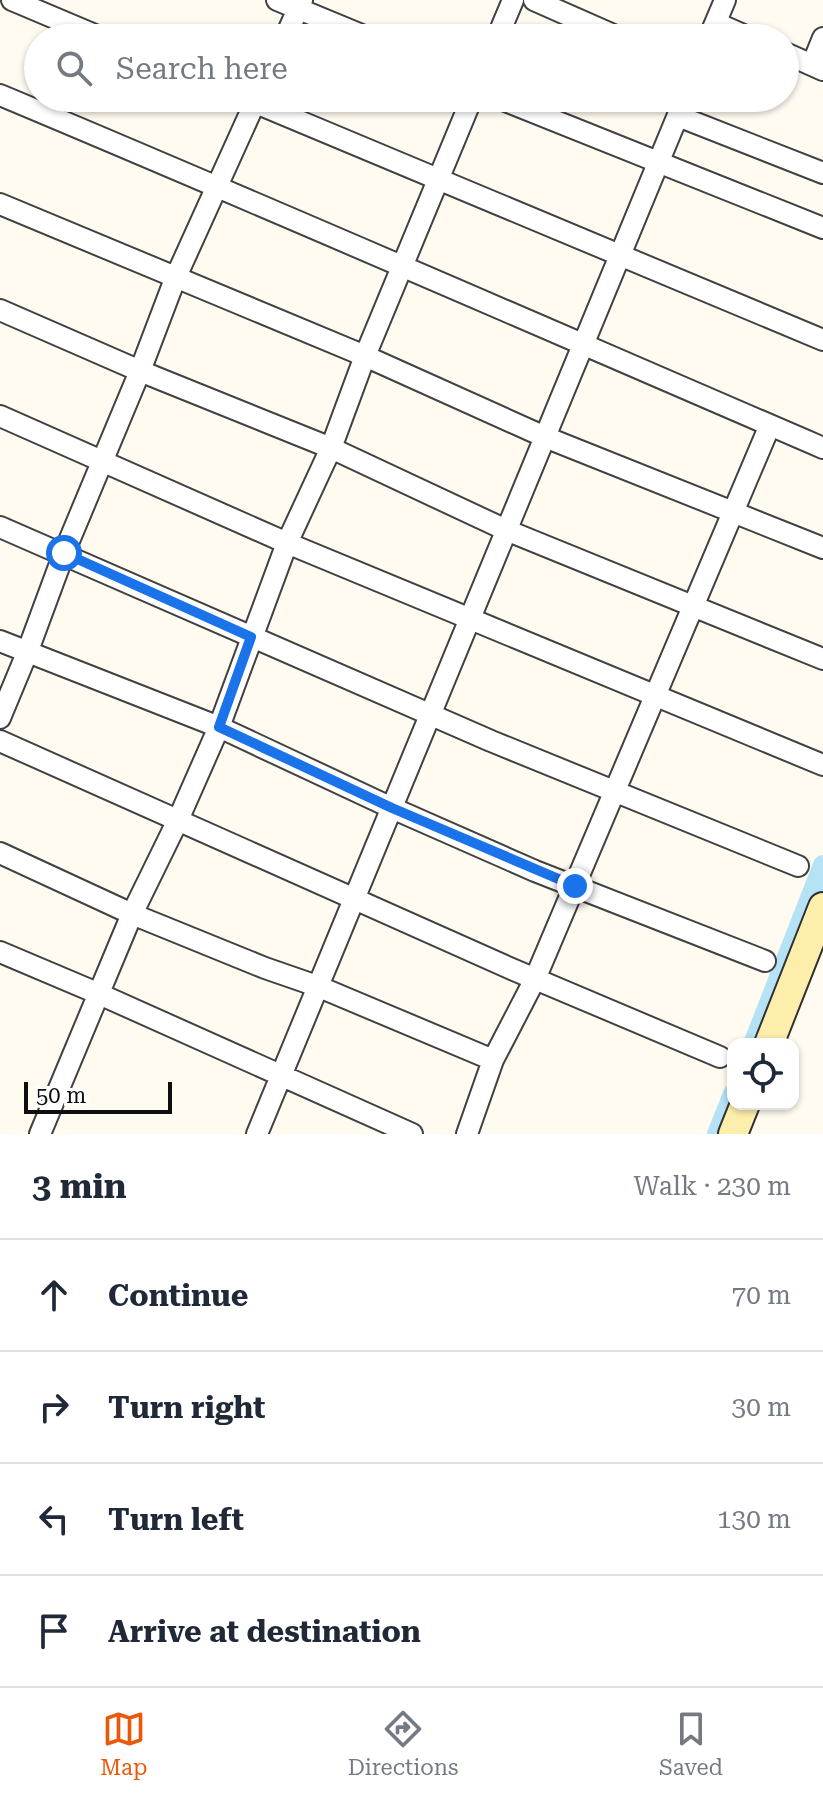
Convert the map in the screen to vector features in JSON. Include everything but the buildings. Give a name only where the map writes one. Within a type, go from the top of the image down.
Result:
[{"type":"street","points":[[12,0],[69,24]]},
{"type":"street","points":[[277,0],[300,4],[341,24]]},
{"type":"street","points":[[503,24],[513,0]]},
{"type":"street","points":[[534,0],[588,24]]},
{"type":"street","points":[[715,24],[725,0]]},
{"type":"street","points":[[291,24],[300,4]]},
{"type":"street","points":[[799,59],[818,68],[823,38]]},
{"type":"street","points":[[0,95],[24,105]]},
{"type":"street","points":[[41,112],[823,448]]},
{"type":"street","points":[[0,718],[175,279],[219,186],[247,112]]},
{"type":"street","points":[[280,112],[823,340]]},
{"type":"street","points":[[40,1134],[97,993],[219,727],[287,543],[331,448],[365,356],[466,112]]},
{"type":"street","points":[[533,112],[823,228]]},
{"type":"street","points":[[257,1134],[679,112]]},
{"type":"street","points":[[692,112],[823,173]]},
{"type":"street","points":[[0,204],[365,356],[545,437],[823,548]]},
{"type":"street","points":[[0,310],[140,371],[331,448],[506,530],[823,659]]},
{"type":"street","points":[[0,416],[287,543],[823,765]]},
{"type":"street","points":[[467,1134],[493,1060],[535,979],[770,425]]},
{"type":"street","points":[[0,527],[491,741],[798,866]]},
{"type":"street","points":[[0,641],[219,727],[392,808],[575,886],[765,961]]},
{"type":"street","points":[[0,741],[535,979],[720,1057]]},
{"type":"street","points":[[0,853],[132,914],[317,986],[493,1060]]},
{"type":"street","points":[[771,1038],[823,907]]},
{"type":"street","points":[[0,952],[412,1134]]},
{"type":"street","points":[[733,1134],[743,1110]]},
{"type":"waterway","points":[[755,1038],[823,865]]},
{"type":"waterway","points":[[717,1134],[727,1109]]},
{"type":"route","points":[[64,553],[251,637],[219,727],[392,808],[575,886]]}]
